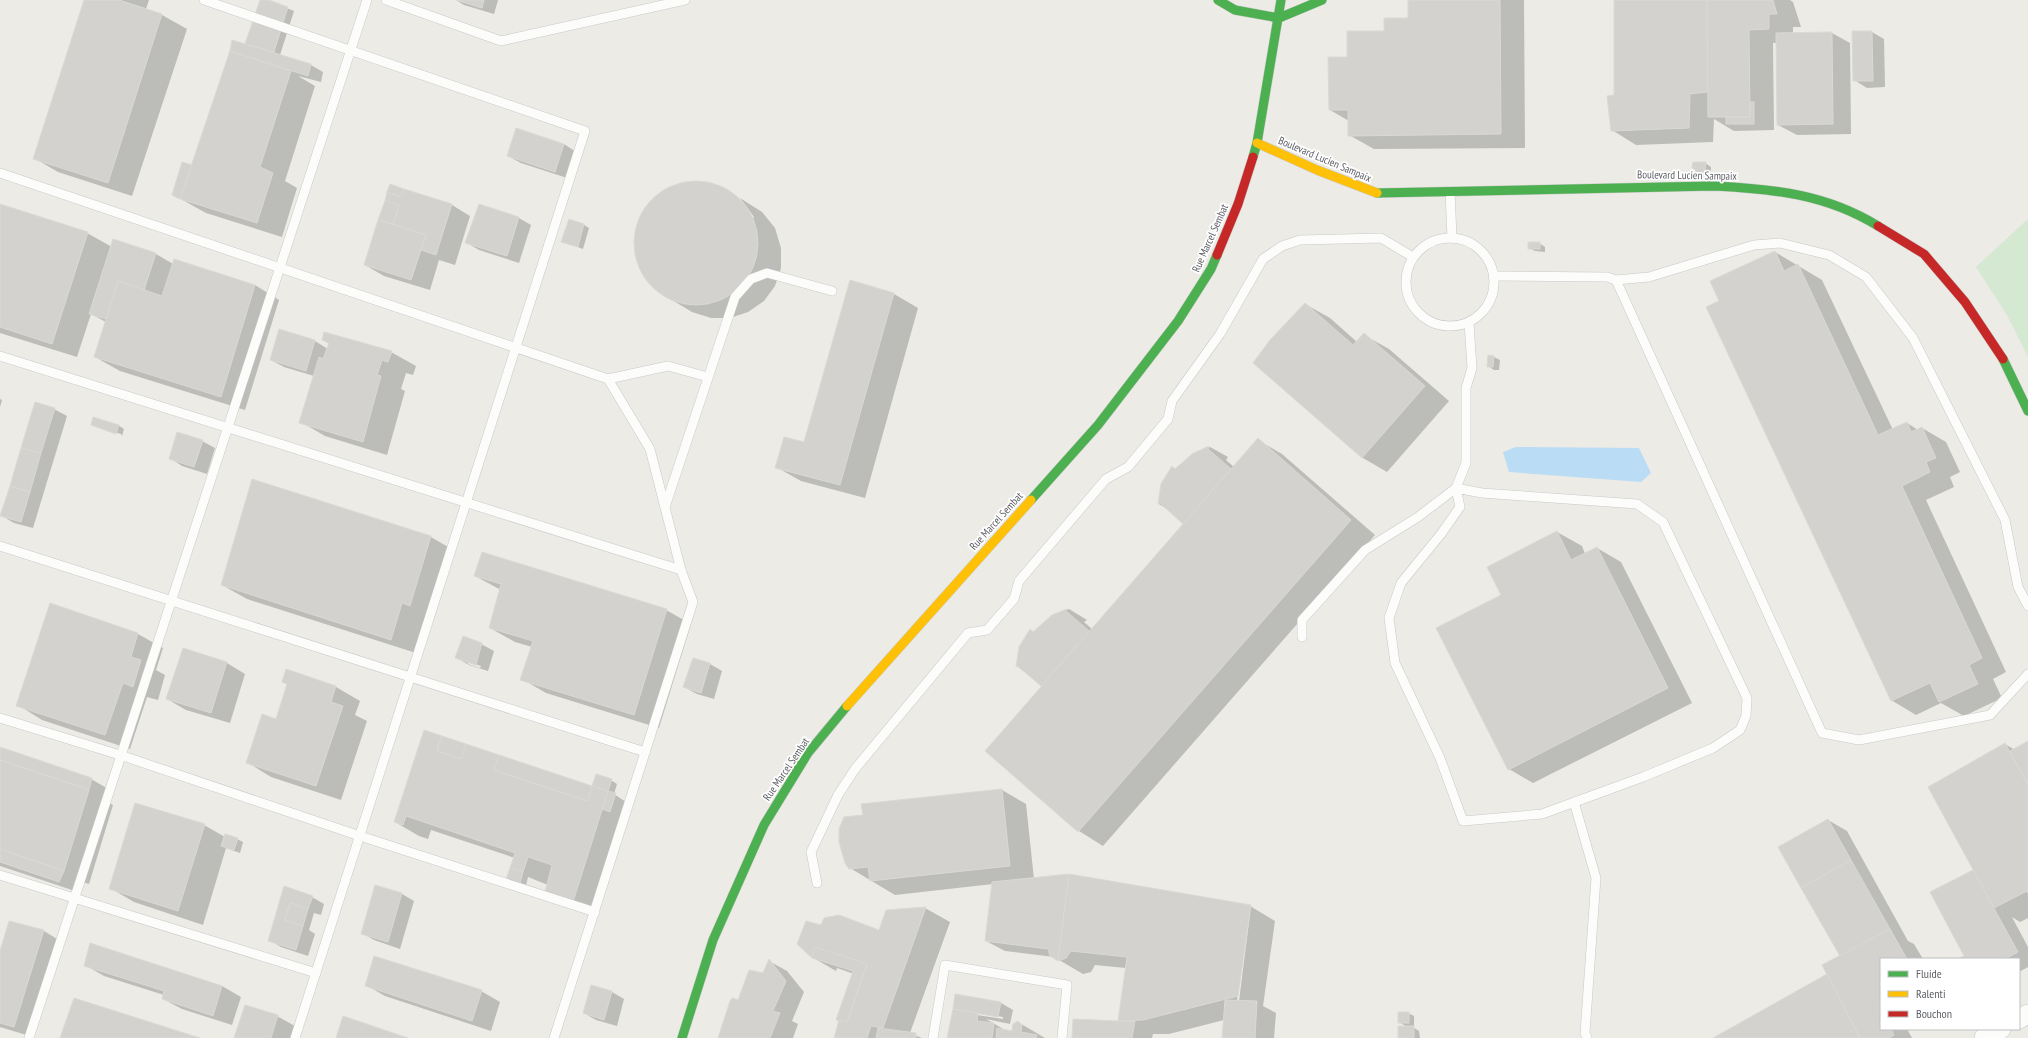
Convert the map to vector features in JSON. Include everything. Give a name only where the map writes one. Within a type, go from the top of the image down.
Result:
[{"type":"main road","points":[[1218,0],[1235,10],[1279,18],[1322,0]]},
{"type":"main road","name":"Rue Marcel Sembat","points":[[682,1038],[713,940],[764,825],[808,753],[864,686],[1098,425],[1178,321],[1211,269],[1238,204],[1257,143],[1281,0]]},
{"type":"main road","name":"Boulevard Lucien Sampaix","points":[[1257,143],[1375,193],[1714,186],[1769,189],[1814,197],[1856,213],[1924,254],[1965,302],[1998,351],[2028,411]]},
{"type":"street","points":[[1984,1038],[1999,1030]]},
{"type":"lane","points":[[204,0],[585,131],[295,1038]]},
{"type":"lane","points":[[29,1038],[367,0]]},
{"type":"lane","points":[[386,0],[501,41],[685,0]]},
{"type":"lane","points":[[0,173],[608,379],[668,366],[708,377]]},
{"type":"lane","points":[[1450,191],[1452,238]]},
{"type":"lane","points":[[816,883],[811,852],[838,795],[855,769],[968,633],[987,630],[1014,599],[1019,582],[1106,479],[1128,467],[1168,419],[1172,401],[1220,334],[1263,259],[1282,246],[1300,240],[1381,238],[1414,257]]},
{"type":"lane","points":[[1452,238],[1467,241],[1480,250],[1489,262],[1494,276],[1494,290],[1489,303],[1480,315],[1468,322],[1455,326],[1441,326],[1428,321],[1416,312],[1409,300],[1406,285],[1407,270],[1414,257],[1424,246],[1438,239],[1452,238]]},
{"type":"lane","points":[[1494,276],[1607,277],[1616,280],[1649,277],[1754,245],[1780,243],[1830,255],[1866,277],[1913,338],[2005,520],[2018,587],[2028,606]]},
{"type":"lane","points":[[665,508],[735,297],[751,279],[767,273],[832,291]]},
{"type":"lane","points":[[1616,280],[1822,733],[1859,740],[1990,715],[2028,674]]},
{"type":"lane","points":[[1302,637],[1302,620],[1365,550],[1418,517],[1456,488],[1466,463],[1466,388],[1472,368],[1468,322]]},
{"type":"lane","points":[[0,356],[681,570]]},
{"type":"lane","points":[[554,1038],[693,602],[681,570],[650,449],[608,379]]},
{"type":"lane","points":[[1456,488],[1482,493],[1637,504],[1662,522],[1747,698],[1746,716],[1740,730],[1713,748],[1542,814],[1463,821],[1440,758],[1395,663],[1389,618],[1401,583],[1441,534],[1460,507],[1456,488]]},
{"type":"lane","points":[[0,546],[645,752]]},
{"type":"lane","points":[[0,718],[120,755],[360,836],[594,912]]},
{"type":"lane","points":[[1574,802],[1596,878],[1585,1033],[1587,1038]]},
{"type":"lane","points":[[0,875],[316,973]]},
{"type":"lane","points":[[933,1038],[945,965],[1067,985],[1062,1038]]},
{"type":"green space","points":[[2028,219],[2028,357],[2007,315],[1976,267]]},
{"type":"water","points":[[1516,447],[1639,448],[1651,473],[1641,482],[1509,472],[1503,452]]},
{"type":"building","points":[[84,0],[119,0],[162,14],[108,183],[33,159]]},
{"type":"building","points":[[260,0],[269,0],[288,7],[274,52],[245,44]]},
{"type":"building","points":[[456,0],[484,0],[482,8]]},
{"type":"building","points":[[1408,0],[1500,0],[1501,134],[1348,136],[1348,110],[1329,110],[1328,57],[1347,57],[1347,31],[1384,31],[1384,18],[1408,18]]},
{"type":"building","points":[[1614,0],[1707,0],[1708,92],[1690,94],[1689,128],[1611,131],[1607,96],[1614,95]]},
{"type":"building","points":[[1707,0],[1773,0],[1777,14],[1769,14],[1769,29],[1749,30],[1750,117],[1708,117]]},
{"type":"building","points":[[1852,31],[1872,31],[1873,81],[1853,81]]},
{"type":"building","points":[[1832,32],[1833,124],[1777,125],[1776,33]]},
{"type":"building","points":[[232,40],[311,64],[308,76],[230,51]]},
{"type":"building","points":[[230,51],[291,71],[260,167],[273,173],[257,223],[180,199]]},
{"type":"building","points":[[1750,102],[1754,102],[1754,124],[1726,124],[1726,117],[1750,117]]},
{"type":"building","points":[[516,128],[564,144],[555,172],[507,156]]},
{"type":"building","points":[[182,162],[192,165],[180,199],[172,195]]},
{"type":"building","points":[[1693,162],[1706,162],[1704,179],[1695,179],[1696,168],[1692,168]]},
{"type":"building","points":[[696,181],[720,186],[740,199],[753,219],[758,243],[753,267],[740,287],[720,300],[696,305],[672,300],[652,287],[639,267],[634,243],[639,219],[652,199],[672,186]]},
{"type":"building","points":[[390,184],[404,189],[401,197],[387,192]]},
{"type":"building","points":[[404,189],[452,204],[436,255],[421,250],[426,235],[393,224],[399,205],[385,201],[387,192],[401,197]]},
{"type":"building","points":[[385,201],[399,205],[393,224],[378,220]]},
{"type":"building","points":[[0,204],[88,232],[52,344],[0,327]]},
{"type":"building","points":[[479,204],[519,217],[507,256],[465,243]]},
{"type":"building","points":[[569,219],[584,224],[578,247],[561,242]]},
{"type":"building","points":[[378,220],[426,235],[411,280],[364,265]]},
{"type":"building","points":[[113,239],[156,253],[144,290],[118,281],[106,319],[89,314]]},
{"type":"building","points":[[1528,242],[1540,242],[1540,249],[1528,249]]},
{"type":"building","points":[[1775,251],[1784,271],[1798,264],[1878,435],[1907,422],[1911,432],[1922,427],[1936,458],[1926,462],[1930,472],[1902,486],[1982,658],[1969,665],[1978,684],[1939,702],[1930,683],[1891,701],[1706,307],[1719,301],[1710,281]]},
{"type":"building","points":[[174,259],[255,285],[221,397],[94,357],[118,281],[162,296]]},
{"type":"building","points":[[850,280],[894,293],[840,485],[775,468],[784,437],[804,442]]},
{"type":"building","points":[[1305,303],[1353,345],[1364,333],[1425,386],[1362,458],[1253,363],[1270,340]]},
{"type":"building","points":[[279,329],[315,340],[306,371],[270,360]]},
{"type":"building","points":[[324,332],[392,351],[388,362],[382,360],[377,375],[381,376],[363,442],[299,423],[319,357],[323,359],[329,343],[322,340]]},
{"type":"building","points":[[1488,355],[1494,356],[1493,367],[1487,367]]},
{"type":"building","points":[[35,402],[55,408],[41,453],[21,448]]},
{"type":"building","points":[[93,417],[119,425],[116,434],[91,425]]},
{"type":"building","points":[[177,432],[203,440],[194,467],[169,459]]},
{"type":"building","points":[[1258,438],[1351,520],[1078,832],[985,751]]},
{"type":"building","points":[[1209,446],[1208,449],[1231,469],[1183,524],[1160,503],[1158,504],[1161,484],[1172,466],[1175,469],[1192,454]]},
{"type":"building","points":[[21,448],[41,453],[30,492],[10,486]]},
{"type":"building","points":[[252,479],[431,536],[410,606],[402,603],[391,640],[221,585]]},
{"type":"building","points":[[10,486],[30,492],[21,522],[0,516]]},
{"type":"building","points":[[1557,531],[1571,560],[1597,547],[1668,688],[1508,770],[1436,628],[1501,595],[1487,567]]},
{"type":"building","points":[[482,552],[667,609],[634,715],[520,680],[533,641],[489,628],[501,584],[474,576]]},
{"type":"building","points":[[50,603],[138,633],[131,657],[141,660],[133,687],[123,683],[105,735],[16,706]]},
{"type":"building","points":[[1067,609],[1066,611],[1089,631],[1041,686],[1018,666],[1016,667],[1019,647],[1030,629],[1033,632],[1052,615]]},
{"type":"building","points":[[463,636],[482,643],[476,665],[455,658]]},
{"type":"building","points":[[183,648],[227,662],[211,713],[166,699]]},
{"type":"building","points":[[693,658],[710,663],[701,693],[683,687]]},
{"type":"building","points":[[286,669],[336,686],[331,702],[343,706],[316,786],[246,763],[262,714],[276,719],[287,684],[282,682]]},
{"type":"building","points":[[424,730],[442,736],[437,751],[461,759],[466,744],[499,755],[494,770],[588,801],[592,786],[608,791],[573,902],[545,892],[552,865],[528,857],[523,872],[510,868],[515,853],[406,816],[403,825],[394,822]]},
{"type":"building","points":[[442,736],[466,744],[461,759],[437,751]]},
{"type":"building","points":[[2028,741],[2028,785],[2010,751]]},
{"type":"building","points":[[2005,743],[2028,785],[2028,893],[2027,891],[1994,908],[1928,787]]},
{"type":"building","points":[[0,747],[92,778],[89,790],[0,760]]},
{"type":"building","points":[[499,755],[592,786],[588,801],[494,770]]},
{"type":"building","points":[[0,760],[89,790],[64,871],[0,849]]},
{"type":"building","points":[[596,774],[612,779],[608,791],[592,786]]},
{"type":"building","points":[[1002,789],[1010,866],[870,881],[868,867],[849,869],[845,863],[839,842],[839,829],[844,817],[863,815],[861,804]]},
{"type":"building","points":[[608,791],[616,793],[610,812],[602,809]]},
{"type":"building","points":[[135,803],[205,824],[178,911],[109,889]]},
{"type":"building","points":[[1828,819],[1851,860],[1801,888],[1778,847]]},
{"type":"building","points":[[225,834],[238,838],[234,850],[221,846]]},
{"type":"building","points":[[0,849],[64,871],[59,882],[0,862]]},
{"type":"building","points":[[1851,860],[1890,929],[1840,956],[1801,888]]},
{"type":"building","points":[[510,868],[523,872],[520,883],[506,879]]},
{"type":"building","points":[[1973,870],[2018,952],[2007,958],[1960,958],[1964,956],[1930,892]]},
{"type":"building","points":[[1069,874],[1058,961],[1050,956],[1048,949],[985,941],[992,882]]},
{"type":"building","points":[[1069,874],[1251,905],[1238,996],[1143,1020],[1118,1021],[1127,957],[1071,951],[1066,958],[1058,961]]},
{"type":"building","points":[[375,885],[402,893],[388,942],[361,934]]},
{"type":"building","points":[[284,886],[313,896],[308,909],[290,903],[285,920],[303,926],[296,950],[268,941]]},
{"type":"building","points":[[290,903],[308,909],[303,926],[285,920]]},
{"type":"building","points":[[926,907],[883,1028],[871,1026],[867,1038],[834,1038],[839,1020],[847,1022],[867,964],[815,947],[812,958],[797,944],[806,921],[821,925],[824,918],[839,915],[879,930],[886,910]]},
{"type":"building","points":[[9,921],[44,930],[14,1027],[0,1023],[0,951]]},
{"type":"building","points":[[1890,929],[1906,958],[1880,958],[1880,1030],[1892,1030],[1894,1035],[1889,1038],[1860,1038],[1822,965]]},
{"type":"building","points":[[90,943],[222,986],[213,1016],[162,999],[164,991],[84,966]]},
{"type":"building","points":[[815,947],[867,964],[847,1022],[836,1020],[853,971],[812,958]]},
{"type":"building","points":[[374,956],[482,990],[472,1021],[365,986]]},
{"type":"building","points":[[769,959],[786,981],[773,1011],[780,1013],[770,1038],[718,1038],[730,1001],[732,998],[738,1000],[749,970],[763,973]]},
{"type":"building","points":[[1827,974],[1860,1038],[1713,1038]]},
{"type":"building","points":[[591,985],[612,991],[604,1020],[583,1013]]},
{"type":"building","points":[[955,994],[1001,1002],[998,1017],[953,1009]]},
{"type":"building","points":[[74,998],[200,1038],[60,1038]]},
{"type":"building","points":[[1225,1000],[1257,1001],[1255,1038],[1222,1038]]},
{"type":"building","points":[[245,1005],[278,1015],[271,1038],[234,1038]]},
{"type":"building","points":[[953,1009],[978,1013],[977,1021],[994,1023],[992,1038],[947,1038]]},
{"type":"building","points":[[1398,1012],[1409,1012],[1409,1023],[1398,1023]]},
{"type":"building","points":[[343,1016],[408,1038],[336,1038]]},
{"type":"building","points":[[1073,1019],[1135,1021],[1132,1038],[1072,1038]]},
{"type":"building","points":[[1018,1021],[1022,1025],[1021,1032],[1037,1035],[1036,1038],[996,1038],[997,1028],[1012,1031],[1013,1024]]},
{"type":"building","points":[[1398,1026],[1414,1026],[1414,1038],[1398,1038]]},
{"type":"building","points":[[878,1028],[916,1033],[916,1038],[876,1038]]},
{"type":"traffic: fast","points":[[1218,0],[1235,10],[1279,18],[1322,0]]},
{"type":"traffic: fast","points":[[1253,157],[1257,143],[1281,0]]},
{"type":"traffic: fast","points":[[1377,193],[1714,186],[1736,187],[1799,195],[1819,200],[1858,215],[1878,226]]},
{"type":"traffic: fast","points":[[1031,500],[1098,425],[1178,321],[1211,269],[1217,255]]},
{"type":"traffic: fast","points":[[2003,359],[2028,411]]},
{"type":"traffic: fast","points":[[682,1038],[713,940],[764,825],[808,753],[847,706]]},
{"type":"traffic: slow","points":[[1257,143],[1317,170],[1377,193]]},
{"type":"traffic: slow","points":[[847,706],[1031,500]]},
{"type":"traffic: jam","points":[[1217,255],[1238,204],[1253,157]]},
{"type":"traffic: jam","points":[[1878,226],[1924,254],[1965,302],[2003,359]]}]
